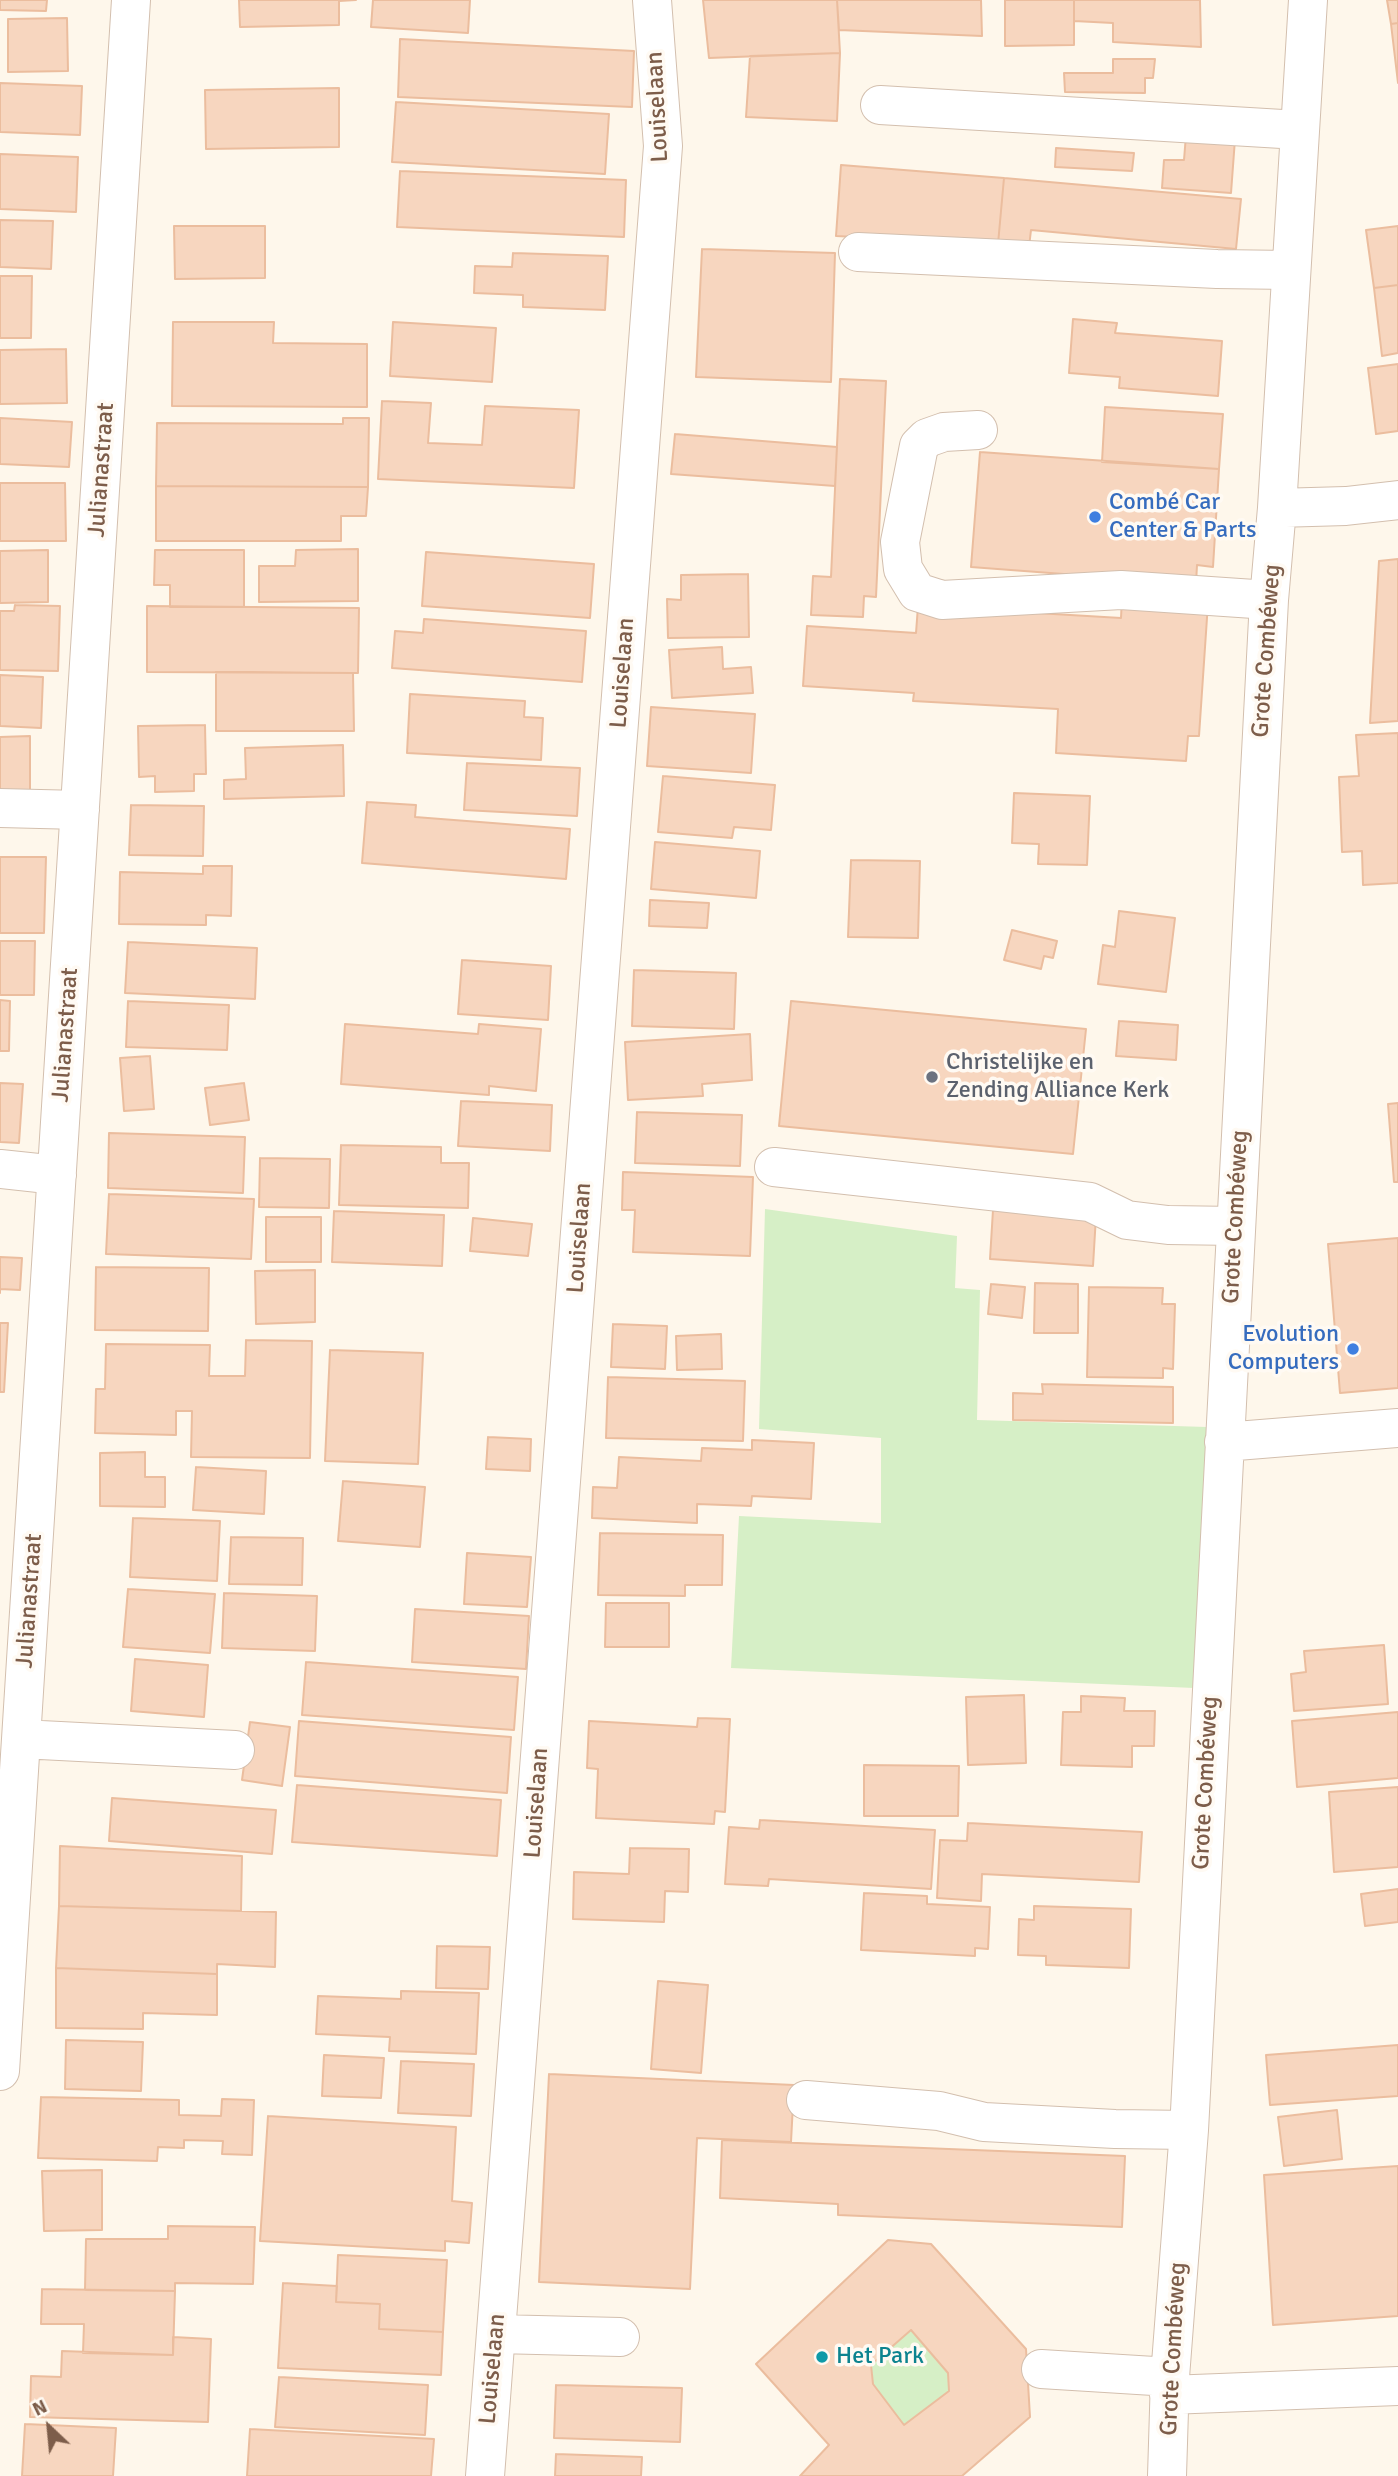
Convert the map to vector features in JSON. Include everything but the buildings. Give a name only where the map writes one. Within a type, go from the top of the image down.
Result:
[{"type":"street","name":"Julianastraat","points":[[0,2071],[131,0]]},
{"type":"street","name":"Louiselaan","points":[[485,2476],[663,146],[652,0]]},
{"type":"street","name":"Grote Combéweg","points":[[1167,2476],[1169,2386],[1189,2130],[1269,600],[1278,508],[1308,0]]},
{"type":"street","points":[[880,105],[1299,130]]},
{"type":"street","points":[[858,252],[1290,270]]},
{"type":"street","points":[[978,430],[944,432],[927,438],[919,446],[900,542],[903,569],[917,592],[942,600],[1121,590],[1269,600]]},
{"type":"street","points":[[1278,508],[1346,506],[1398,500]]},
{"type":"street","points":[[0,807],[80,810]]},
{"type":"street","points":[[774,1167],[1090,1202],[1127,1220],[1168,1225],[1236,1226]]},
{"type":"street","points":[[0,1170],[57,1175]]},
{"type":"street","points":[[1224,1442],[1398,1428]]},
{"type":"street","points":[[21,1739],[234,1750]]},
{"type":"street","points":[[806,2100],[939,2111],[984,2122],[1189,2130]]},
{"type":"street","points":[[496,2334],[620,2337]]},
{"type":"street","points":[[1041,2369],[1169,2386],[1398,2386]]},
{"type":"green space","points":[[765,1209],[957,1236],[955,1288],[980,1290],[977,1420],[1207,1427],[1194,1688],[731,1668],[739,1516],[881,1523],[881,1438],[759,1429]]},
{"type":"green space","points":[[911,2330],[948,2373],[949,2391],[904,2425],[873,2384],[871,2365]]},
{"type":"place","name":"Combé Car Center & Parts","points":[[1095,517]]},
{"type":"place","name":"Christelijke en Zending Alliance Kerk","points":[[932,1077]]},
{"type":"place","name":"Evolution Computers","points":[[1353,1349]]},
{"type":"place","name":"Het Park","points":[[822,2357]]}]
